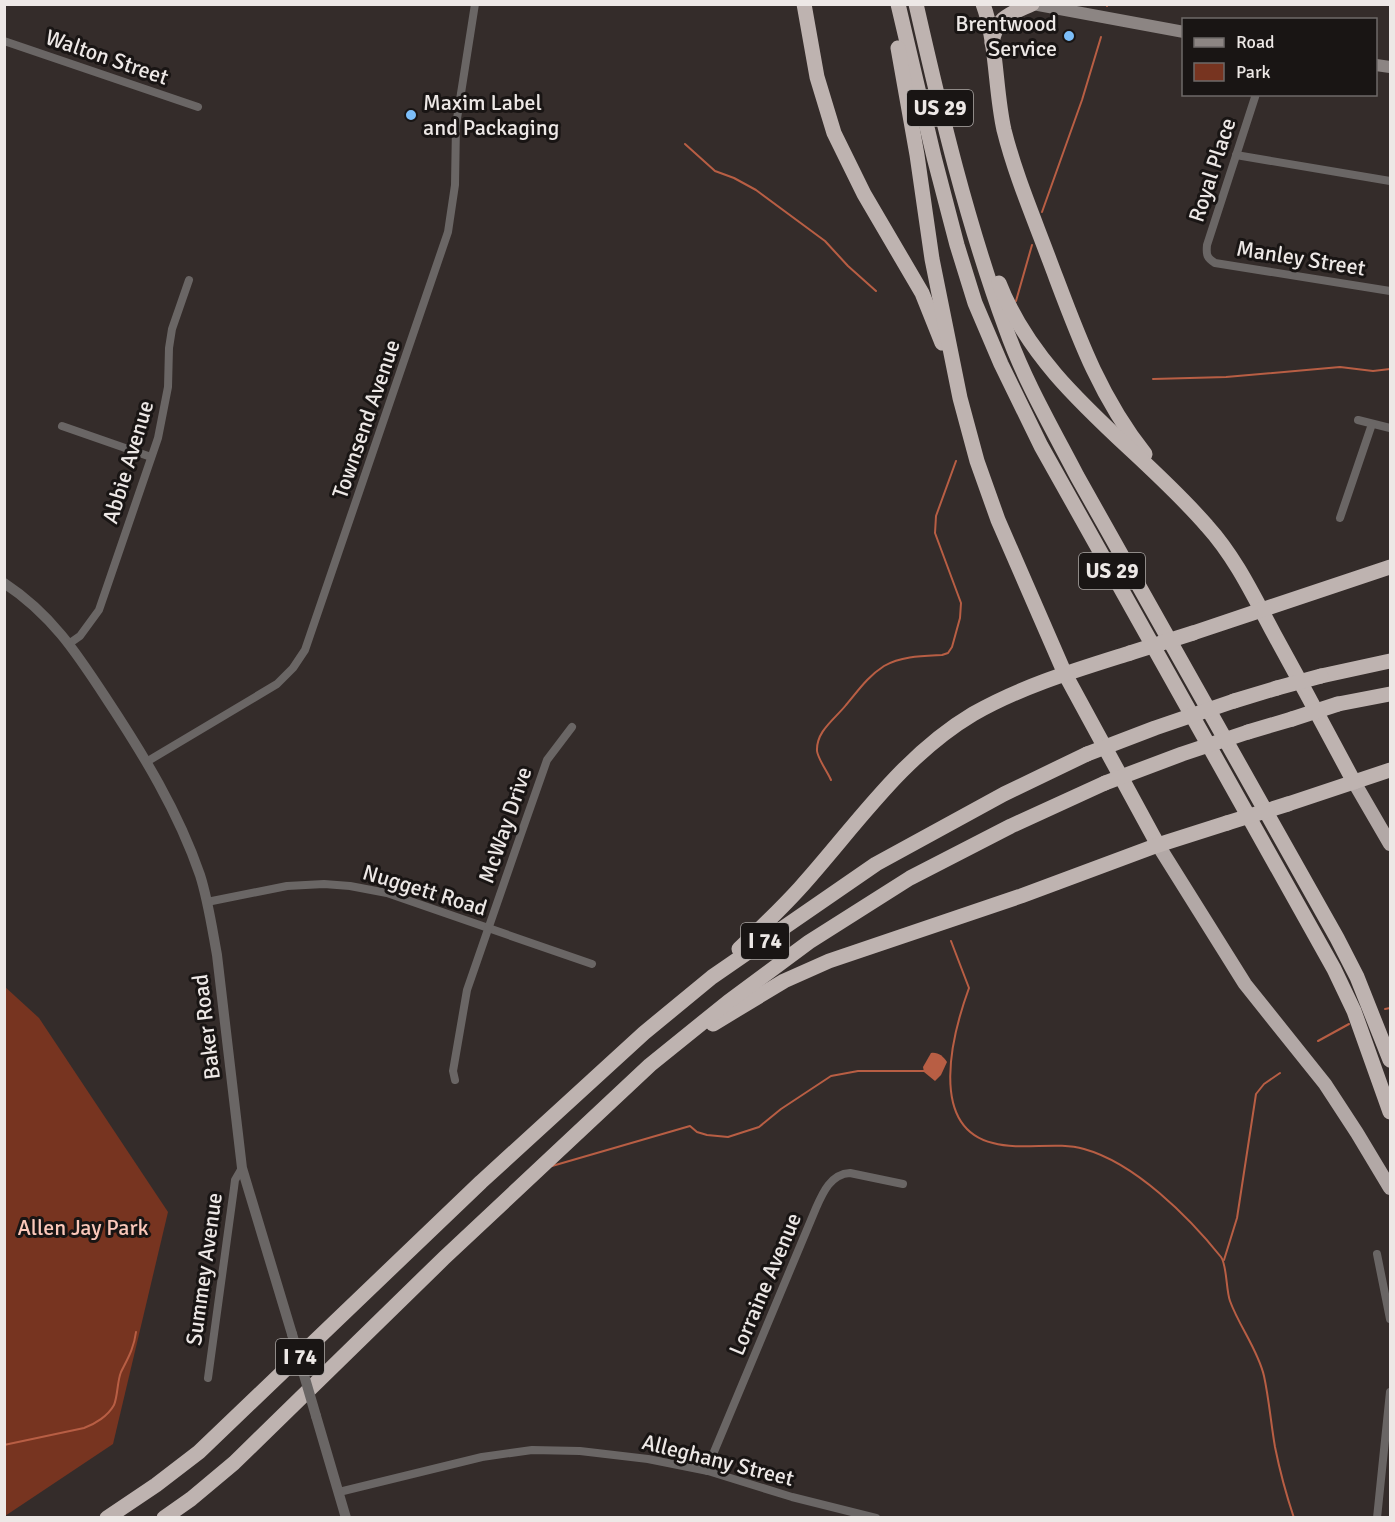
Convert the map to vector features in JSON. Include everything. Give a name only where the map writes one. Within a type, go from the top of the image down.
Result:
[{"type":"highway","points":[[804,4],[817,77],[834,133],[864,194],[922,293],[960,398]]},
{"type":"highway","points":[[891,4],[917,154],[932,259],[960,398],[976,461],[998,520],[1065,674],[1158,845],[1245,984],[1325,1084],[1358,1133],[1390,1188]]},
{"type":"highway","name":"US 29","points":[[898,4],[957,245],[975,303],[1001,364],[1041,446],[1335,969],[1354,1011],[1390,1112]]},
{"type":"highway","name":"US 29","points":[[916,4],[967,212],[1006,331],[1077,476],[1337,938],[1366,997],[1390,1060]]},
{"type":"highway","points":[[983,4],[992,46],[1000,107],[1013,161],[1084,352],[1116,414],[1177,494]]},
{"type":"highway","points":[[992,46],[994,34],[1001,20],[1033,4]]},
{"type":"highway","points":[[967,212],[980,233],[1004,294],[1049,367],[1077,400],[1208,526],[1227,552],[1390,844]]},
{"type":"highway","points":[[712,977],[800,888],[892,780],[935,740],[972,715],[1014,693],[1065,674],[1390,567]]},
{"type":"highway","name":"I 74","points":[[107,1518],[199,1452],[490,1174],[644,1033],[712,977],[876,864],[1004,794],[1086,754],[1234,701],[1321,676],[1390,661]]},
{"type":"highway","name":"I 74","points":[[164,1518],[234,1463],[444,1258],[650,1065],[808,942],[910,878],[1011,826],[1105,783],[1248,732],[1338,704],[1390,694]]},
{"type":"highway","points":[[650,1065],[784,981],[829,961],[1021,896],[1158,845],[1390,770]]},
{"type":"main road","points":[[1033,4],[1182,32]]},
{"type":"street","name":"Townsend Avenue","points":[[148,761],[277,684],[293,669],[305,650],[448,232],[455,184],[456,125],[475,4]]},
{"type":"street","name":"Walton Street","points":[[4,41],[198,107]]},
{"type":"street","name":"Royal Place","points":[[1208,256],[1207,245],[1255,96]]},
{"type":"street","points":[[1236,155],[1390,181]]},
{"type":"street","name":"Manley Street","points":[[1208,256],[1215,263],[1390,291]]},
{"type":"street","name":"Abbie Avenue","points":[[70,644],[80,636],[99,610],[151,457],[164,414],[172,329],[189,280]]},
{"type":"street","points":[[1358,420],[1390,428]]},
{"type":"street","points":[[1340,518],[1372,424]]},
{"type":"street","points":[[62,426],[151,457]]},
{"type":"street","name":"Baker Road","points":[[4,583],[38,608],[70,644],[148,761],[200,875],[220,975],[242,1168],[346,1518]]},
{"type":"street","name":"McWay Drive","points":[[455,1080],[453,1071],[465,1000],[488,928],[547,760],[572,727]]},
{"type":"street","name":"Nuggett Road","points":[[207,902],[287,886],[324,884],[350,886],[387,893],[592,964]]},
{"type":"street","name":"Summey Avenue","points":[[208,1378],[235,1180],[242,1168]]},
{"type":"street","name":"Lorraine Avenue","points":[[708,1471],[816,1208],[831,1181],[845,1173],[850,1173],[903,1184]]},
{"type":"street","points":[[1377,1254],[1390,1319]]},
{"type":"street","points":[[1377,1518],[1390,1392]]},
{"type":"street","name":"Alleghany Street","points":[[339,1492],[482,1456],[532,1450],[594,1452],[648,1459],[708,1471],[792,1497],[876,1518]]},
{"type":"green space","name":"Allen Jay Park","points":[[4,986],[39,1018],[168,1212],[113,1444],[5,1516]]},
{"type":"shaded area","points":[[931,1053],[940,1055],[947,1062],[941,1075],[935,1081],[924,1072],[923,1067]]},
{"type":"waterway","points":[[1042,212],[1082,100],[1101,37]]},
{"type":"waterway","points":[[685,144],[715,171],[756,190],[825,241],[876,291]]},
{"type":"waterway","points":[[1016,301],[1032,245]]},
{"type":"waterway","points":[[1153,379],[1226,377],[1340,367],[1373,371],[1390,369]]},
{"type":"waterway","points":[[831,780],[817,751],[820,737],[863,684],[878,670],[898,660],[942,655],[948,653],[952,647],[960,618],[961,603],[935,533],[936,516],[956,461]]},
{"type":"waterway","points":[[951,941],[969,988],[952,1052],[950,1076],[952,1099],[959,1118],[972,1134],[993,1143],[1016,1146],[1073,1147],[1103,1156],[1122,1166],[1160,1193],[1208,1241],[1223,1261],[1230,1301],[1261,1366],[1277,1456],[1294,1518]]},
{"type":"waterway","points":[[1385,1009],[1390,1008]]},
{"type":"waterway","points":[[1318,1041],[1349,1024]]},
{"type":"waterway","points":[[552,1166],[690,1126],[697,1132],[707,1135],[728,1137],[759,1127],[781,1109],[831,1076],[858,1071],[924,1071]]},
{"type":"waterway","points":[[1224,1260],[1237,1218],[1256,1094],[1264,1084],[1280,1073]]},
{"type":"waterway","points":[[4,1445],[84,1428],[105,1416],[114,1405],[120,1376],[136,1332]]},
{"type":"place","name":"Brentwood Service","points":[[1069,36]]},
{"type":"place","name":"Maxim Label and Packaging","points":[[411,115]]}]
